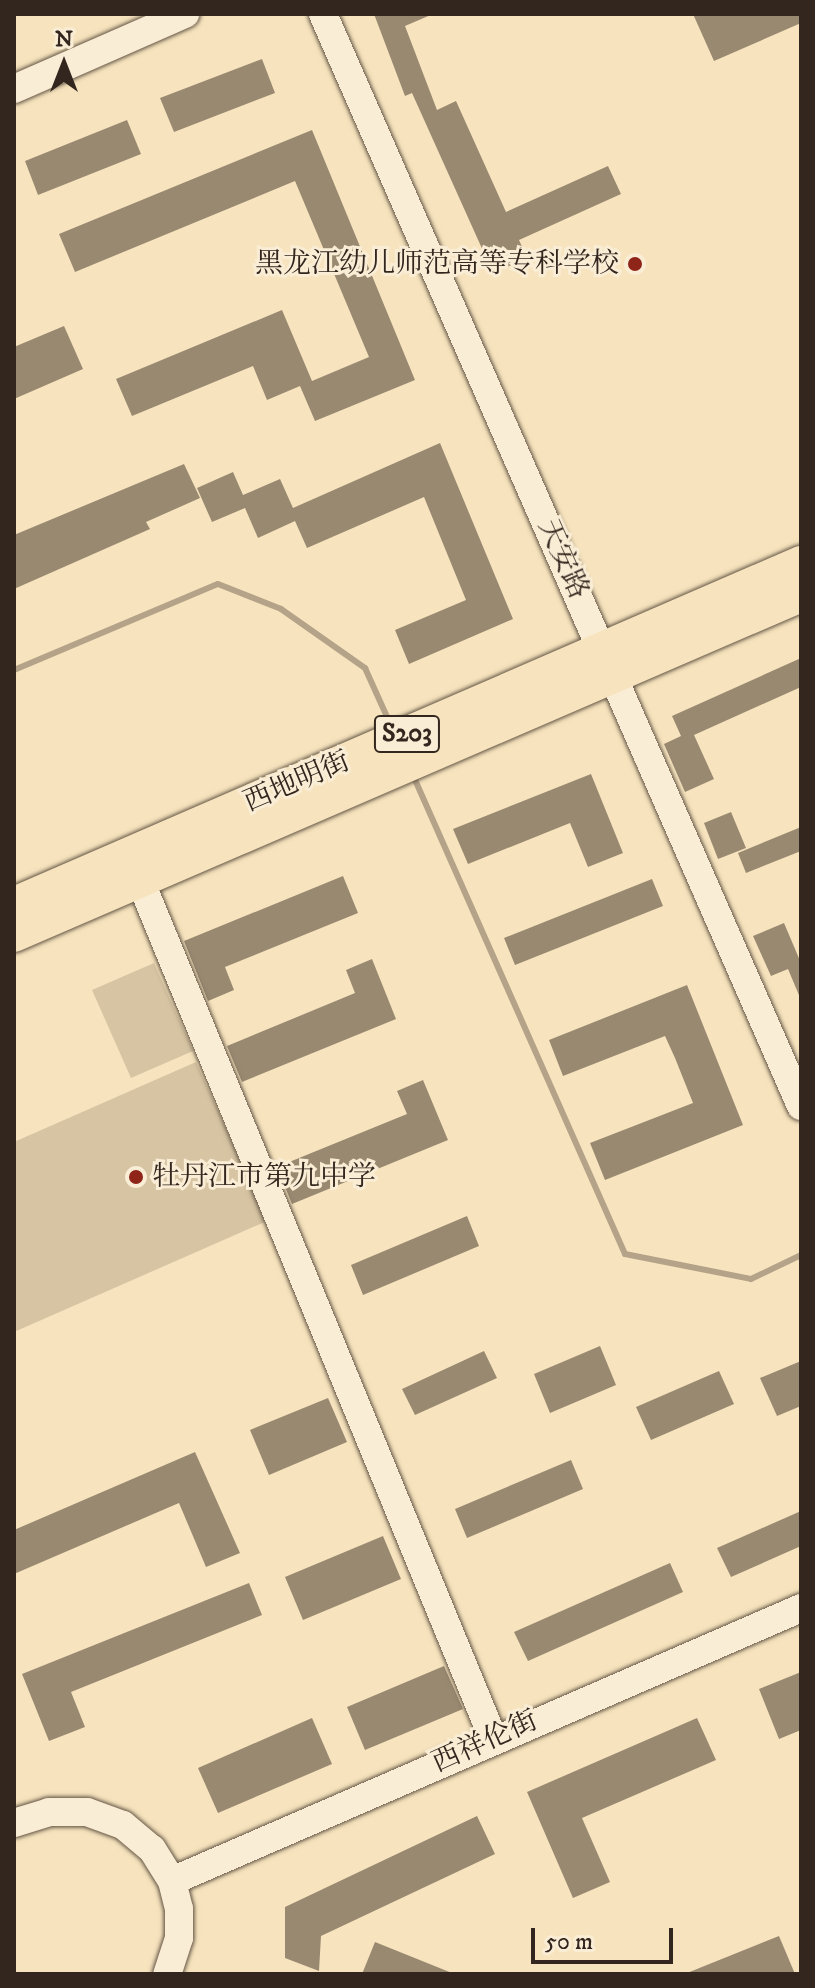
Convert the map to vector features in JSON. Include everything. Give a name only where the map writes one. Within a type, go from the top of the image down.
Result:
[{"type":"main road","name":"西地明街","points":[[14,935],[140,880],[610,662],[801,563]]},
{"type":"main road","name":"西地明街","points":[[14,904],[610,662],[801,595]]},
{"type":"street","points":[[14,89],[185,14]]},
{"type":"street","name":"天安路","points":[[323,14],[610,662],[801,1106]]},
{"type":"street","points":[[140,880],[493,1738]]},
{"type":"street","name":"西祥伦街","points":[[172,1881],[493,1738],[801,1608]]},
{"type":"street","points":[[14,1823],[49,1812],[74,1812],[123,1825],[152,1849],[172,1881],[179,1909],[178,1971]]},
{"type":"shaded area","points":[[154,963],[193,1051],[131,1078],[92,990]]},
{"type":"shaded area","points":[[196,1062],[267,1221],[14,1332],[14,1142]]},
{"type":"building","points":[[374,14],[433,14],[405,26],[437,110],[456,101],[506,212],[608,166],[621,194],[519,240],[527,258],[493,273],[412,93],[405,96]]},
{"type":"building","points":[[693,14],[801,14],[801,23],[714,61]]},
{"type":"building","points":[[262,59],[275,93],[174,132],[160,98]]},
{"type":"building","points":[[127,120],[141,154],[38,195],[25,161]]},
{"type":"building","points":[[312,130],[415,380],[315,421],[300,386],[267,400],[253,366],[132,416],[116,379],[282,310],[312,381],[369,357],[295,181],[75,272],[59,234]]},
{"type":"building","points":[[64,326],[83,369],[14,399],[14,347]]},
{"type":"building","points":[[440,443],[513,619],[409,664],[395,630],[466,600],[424,497],[307,548],[295,521],[258,538],[245,508],[212,522],[197,488],[233,472],[243,495],[280,479],[293,508]]},
{"type":"building","points":[[184,464],[200,498],[146,522],[150,529],[14,589],[14,535]]},
{"type":"building","points":[[801,658],[801,687],[694,735],[714,779],[685,792],[664,744],[681,736],[672,716]]},
{"type":"building","points":[[591,774],[623,853],[588,867],[570,823],[468,864],[453,829]]},
{"type":"building","points":[[731,812],[746,848],[718,859],[704,823]]},
{"type":"building","points":[[801,827],[801,851],[746,873],[738,853]]},
{"type":"building","points":[[343,876],[358,913],[225,967],[234,990],[208,1001],[184,941]]},
{"type":"building","points":[[652,879],[663,906],[515,965],[504,938]]},
{"type":"building","points":[[784,923],[801,963],[801,1000],[788,969],[771,976],[753,936]]},
{"type":"building","points":[[372,959],[396,1019],[242,1082],[227,1046],[355,993],[346,970]]},
{"type":"building","points":[[687,985],[743,1125],[605,1180],[590,1143],[693,1103],[675,1058],[665,1036],[563,1076],[549,1040]]},
{"type":"building","points":[[423,1080],[448,1140],[292,1204],[277,1167],[407,1114],[397,1091]]},
{"type":"building","points":[[467,1216],[479,1246],[363,1295],[351,1265]]},
{"type":"building","points":[[600,1346],[616,1385],[550,1413],[534,1374]]},
{"type":"building","points":[[484,1351],[497,1378],[415,1415],[402,1389]]},
{"type":"building","points":[[801,1361],[801,1406],[777,1416],[760,1378]]},
{"type":"building","points":[[719,1371],[734,1404],[651,1440],[636,1407]]},
{"type":"building","points":[[328,1398],[347,1442],[269,1475],[250,1430]]},
{"type":"building","points":[[195,1452],[240,1553],[206,1567],[179,1503],[14,1574],[14,1530]]},
{"type":"building","points":[[571,1460],[583,1489],[467,1538],[455,1509]]},
{"type":"building","points":[[801,1511],[801,1546],[731,1577],[717,1548]]},
{"type":"building","points":[[383,1536],[401,1579],[303,1620],[285,1577]]},
{"type":"building","points":[[670,1563],[683,1592],[528,1661],[514,1632]]},
{"type":"building","points":[[249,1583],[262,1615],[71,1692],[85,1727],[49,1741],[22,1674]]},
{"type":"building","points":[[444,1666],[463,1709],[365,1750],[347,1707]]},
{"type":"building","points":[[801,1672],[801,1730],[779,1739],[759,1689]]},
{"type":"building","points":[[312,1718],[332,1764],[218,1813],[198,1768]]},
{"type":"building","points":[[697,1718],[716,1760],[582,1818],[610,1882],[573,1898],[527,1792]]},
{"type":"building","points":[[477,1816],[495,1854],[321,1936],[319,1971],[285,1958],[285,1907]]},
{"type":"building","points":[[779,1936],[795,1974],[687,1974],[687,1973]]},
{"type":"building","points":[[375,1942],[452,1973],[452,1974],[362,1974]]},
{"type":"waterway","points":[[14,670],[218,584],[281,609],[365,668],[393,730]]},
{"type":"waterway","points":[[412,773],[625,1254],[751,1279],[801,1255]]},
{"type":"place","name":"黑龙江幼儿师范高等专科学校","points":[[635,264]]},
{"type":"place","name":"牡丹江市第九中学","points":[[136,1177]]}]
